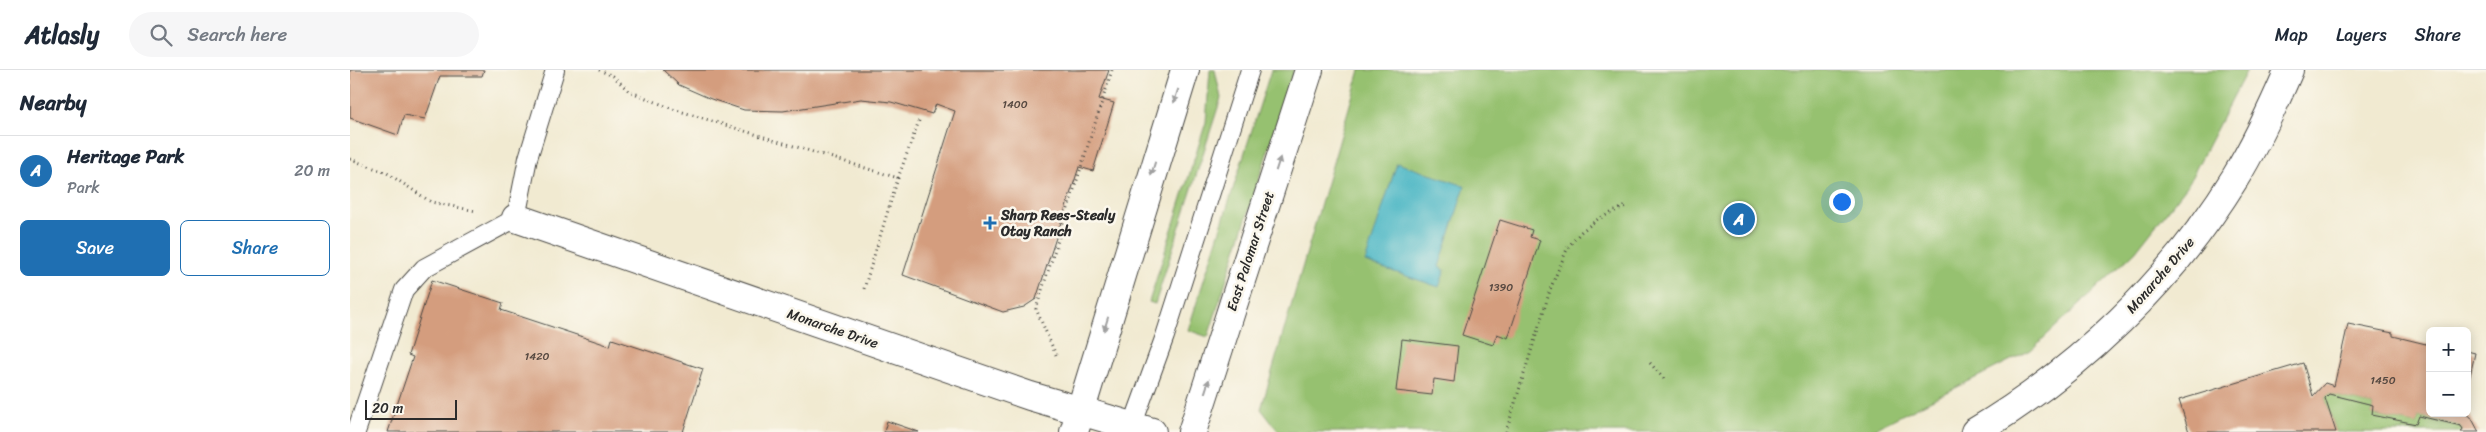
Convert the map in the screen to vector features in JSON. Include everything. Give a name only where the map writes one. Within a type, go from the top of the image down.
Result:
[{"type":"street","points":[[1077,421],[1185,70]]},
{"type":"street","name":"East Palomar Street","points":[[1192,432],[1309,70]]},
{"type":"street","name":"Monarche Drive","points":[[1975,432],[2052,382],[2141,298],[2191,241],[2235,178],[2270,115],[2289,70]]},
{"type":"street","name":"Monarche Drive","points":[[516,218],[1021,393],[1077,421],[1138,430]]},
{"type":"lane","points":[[356,432],[404,290],[424,268],[516,218],[528,158],[555,70]]},
{"type":"lane","points":[[1138,430],[1165,336],[1250,70]]},
{"type":"path","points":[[599,70],[613,76],[629,91],[673,109],[898,178]]},
{"type":"path","points":[[1056,355],[1036,309],[1112,70]]},
{"type":"path","points":[[863,292],[898,178],[920,118]]},
{"type":"path","points":[[350,159],[387,173],[431,202],[516,218]]},
{"type":"path","points":[[1506,432],[1551,287],[1568,247],[1581,232],[1598,219],[1626,206]]},
{"type":"path","points":[[1650,363],[1666,381]]},
{"type":"green space","points":[[1210,70],[1215,70],[1221,98],[1155,304],[1149,302],[1206,122]]},
{"type":"green space","points":[[1271,70],[1294,70],[1208,337],[1188,330]]},
{"type":"green space","points":[[1360,70],[2247,70],[2187,186],[2135,252],[2031,350],[1868,432],[1279,432],[1261,409]]},
{"type":"green space","points":[[2329,394],[2373,405],[2372,415],[2416,424],[2419,416],[2461,426],[2463,429],[2461,432],[2336,432],[2325,398]]},
{"type":"water","points":[[1397,163],[1465,186],[1439,267],[1445,270],[1439,287],[1365,262]]},
{"type":"building","points":[[350,70],[484,70],[482,76],[440,76],[425,119],[404,115],[398,135],[350,118]]},
{"type":"building","name":"Sharp Rees-Stealy Otay Ranch","points":[[663,70],[1109,70],[1099,99],[1114,103],[1093,171],[1079,167],[1036,299],[1024,307],[1003,312],[903,275],[955,111],[936,104],[932,114],[891,102],[861,99],[783,111],[744,110],[711,99],[679,85]]},
{"type":"building","points":[[1500,220],[1532,230],[1530,237],[1540,240],[1508,338],[1497,334],[1493,345],[1462,335]]},
{"type":"building","points":[[432,280],[503,303],[501,310],[610,346],[612,339],[703,369],[683,432],[388,432],[413,357],[408,355]]},
{"type":"building","points":[[2348,324],[2393,333],[2393,336],[2426,344],[2426,417],[2471,417],[2479,432],[2461,432],[2463,429],[2461,426],[2419,416],[2416,424],[2372,415],[2373,405],[2329,394],[2325,398],[2336,432],[2189,432],[2179,400],[2303,363],[2313,396],[2325,383],[2334,386]]},
{"type":"building","points":[[1402,339],[1458,346],[1454,382],[1434,379],[1432,395],[1396,391]]},
{"type":"building","points":[[2471,352],[2475,353],[2471,371]]},
{"type":"building","points":[[887,421],[919,432],[884,432]]},
{"type":"place","name":"Heritage Park","points":[[1739,219]]},
{"type":"place","name":"Sharp Rees-Stealy Otay Ranch","points":[[990,223]]}]
